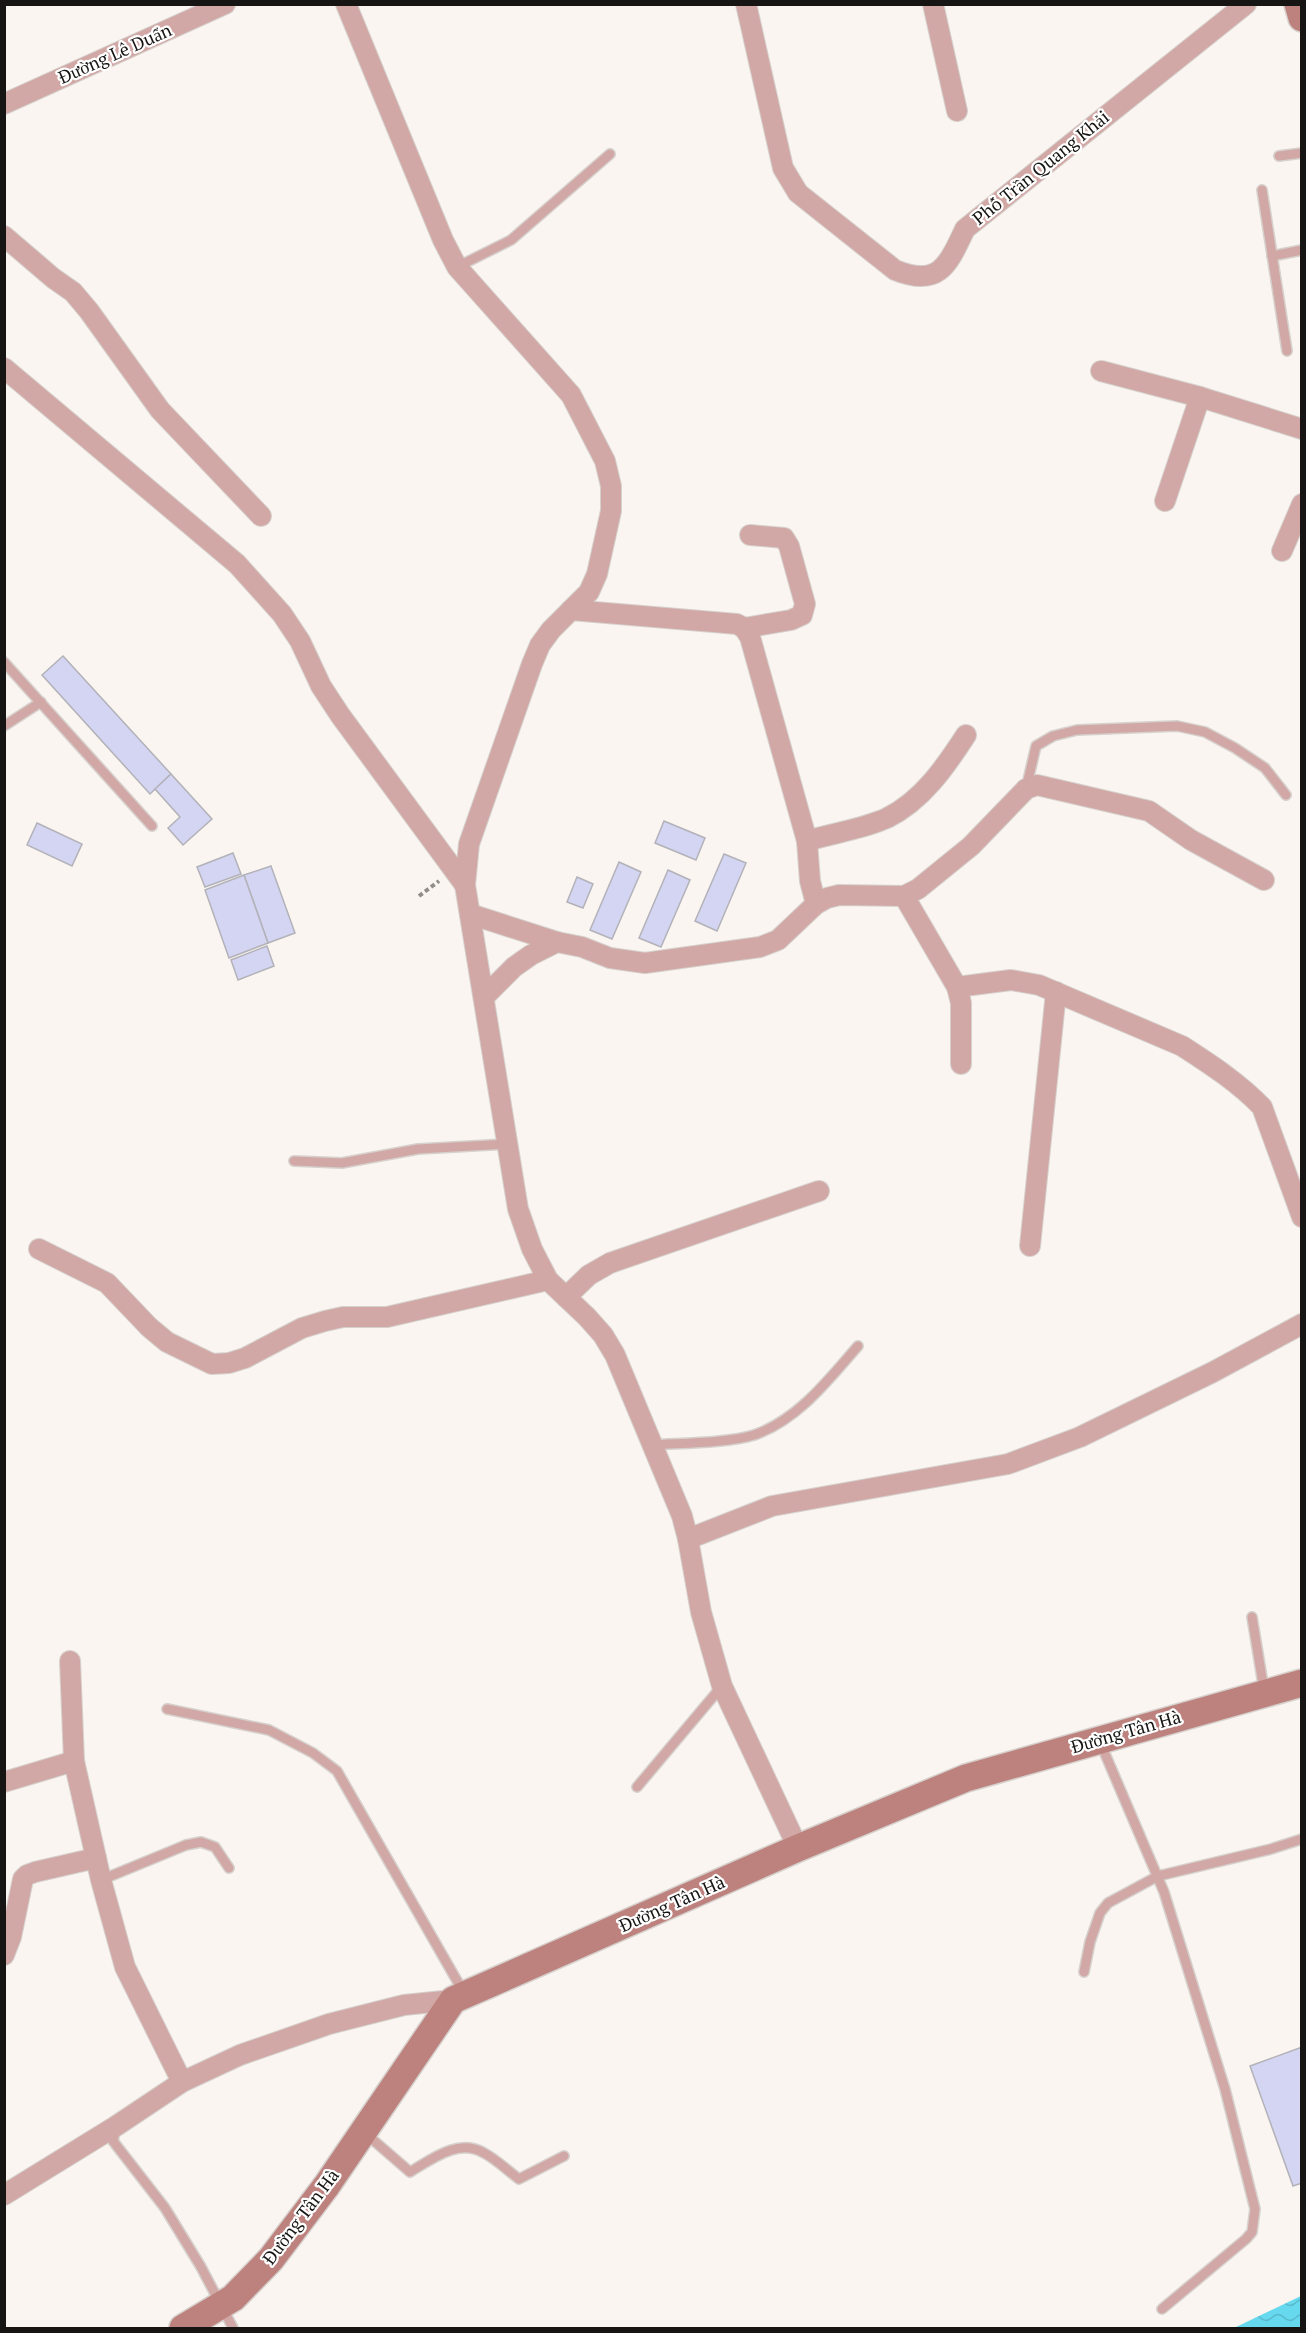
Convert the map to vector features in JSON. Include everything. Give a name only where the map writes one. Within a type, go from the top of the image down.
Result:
[{"type":"main road","points":[[1298,4],[1302,18]]},
{"type":"main road","name":"Đường Tân Hà","points":[[183,2328],[233,2298],[271,2259],[327,2185],[459,1998],[798,1848],[966,1778],[1302,1683]]},
{"type":"street","name":"Đường Lê Duẩn","points":[[4,104],[225,4]]},
{"type":"street","points":[[346,4],[443,240],[457,267],[570,395],[605,461],[611,486],[611,511],[597,574],[589,592],[540,645],[470,844],[465,885],[518,1209],[532,1249],[548,1280],[603,1335],[615,1355],[682,1516],[701,1612],[722,1686],[798,1848]]},
{"type":"street","name":"Phố Trần Quang Khải","points":[[746,4],[783,168],[798,193],[895,270],[912,276],[927,277],[941,269],[952,256],[965,229],[1246,4]]},
{"type":"street","points":[[933,4],[957,111]]},
{"type":"street","points":[[4,236],[73,292],[160,410],[261,516]]},
{"type":"street","points":[[4,368],[228,557],[260,587],[300,641],[321,686],[340,715],[465,885]]},
{"type":"street","points":[[1101,371],[1200,397],[1302,429]]},
{"type":"street","points":[[1165,501],[1200,397]]},
{"type":"street","points":[[1282,551],[1302,504]]},
{"type":"street","points":[[744,628],[791,620],[802,615],[805,604],[789,546],[784,538],[750,535]]},
{"type":"street","points":[[571,610],[737,624],[744,628],[750,636],[807,841],[810,881],[816,904]]},
{"type":"street","points":[[807,841],[887,818],[898,811],[927,788],[966,735]]},
{"type":"street","points":[[470,914],[557,942],[582,947],[610,958],[645,963],[760,947],[778,940],[816,904],[839,895],[904,896],[918,889],[971,846],[1026,789],[1037,785],[1149,811],[1191,840],[1264,880]]},
{"type":"street","points":[[904,896],[957,987],[960,1003],[961,1064]]},
{"type":"street","points":[[484,997],[514,967],[531,955],[557,942]]},
{"type":"street","points":[[957,987],[1011,980],[1039,985],[1182,1046],[1251,1096],[1262,1107],[1302,1217]]},
{"type":"street","points":[[1030,1246],[1056,992]]},
{"type":"street","points":[[566,1297],[589,1275],[610,1263],[819,1191]]},
{"type":"street","points":[[39,1249],[107,1283],[148,1328],[167,1342],[213,1364],[229,1364],[245,1358],[302,1328],[326,1321],[343,1317],[387,1317],[548,1280]]},
{"type":"street","points":[[688,1539],[772,1506],[1008,1464],[1080,1437],[1213,1372],[1302,1324]]},
{"type":"street","points":[[70,1661],[74,1761],[101,1880],[125,1967],[182,2082]]},
{"type":"street","points":[[4,1782],[74,1761]]},
{"type":"street","points":[[4,1955],[11,1937],[23,1879],[35,1872],[96,1858]]},
{"type":"street","points":[[4,2195],[182,2082],[240,2055],[329,2024],[404,2005],[459,1998]]},
{"type":"lane","points":[[1279,156],[1302,153]]},
{"type":"lane","points":[[457,267],[511,240],[610,154]]},
{"type":"lane","points":[[1262,190],[1287,351]]},
{"type":"lane","points":[[1272,256],[1302,250]]},
{"type":"lane","points":[[4,662],[152,826]]},
{"type":"lane","points":[[4,726],[41,702]]},
{"type":"lane","points":[[1026,789],[1036,746],[1053,736],[1077,730],[1177,726],[1205,732],[1234,748],[1265,768],[1286,795]]},
{"type":"lane","points":[[294,1161],[342,1163],[418,1149],[507,1144]]},
{"type":"lane","points":[[652,1445],[752,1435],[775,1425],[795,1412],[858,1346]]},
{"type":"lane","points":[[1252,1617],[1265,1692]]},
{"type":"lane","points":[[637,1787],[722,1686]]},
{"type":"lane","points":[[167,1709],[269,1730],[313,1753],[337,1771],[459,1998]]},
{"type":"lane","points":[[1099,1740],[1158,1876],[1225,2089],[1255,2216],[1252,2232],[1246,2239],[1162,2309]]},
{"type":"lane","points":[[1084,1972],[1090,1942],[1100,1913],[1108,1903],[1158,1876],[1271,1850],[1302,1839]]},
{"type":"lane","points":[[101,1880],[186,1845],[201,1842],[215,1846],[229,1868]]},
{"type":"lane","points":[[116,2126],[113,2141],[165,2208],[222,2304],[233,2328]]},
{"type":"lane","points":[[363,2132],[410,2172],[453,2148],[483,2152],[519,2179],[564,2156]]},
{"type":"water","points":[[1301,2296],[1301,2328],[1234,2328]]},
{"type":"building","points":[[63,656],[171,774],[150,794],[42,675]]},
{"type":"building","points":[[171,774],[212,819],[183,845],[168,828],[180,817],[155,789]]},
{"type":"building","points":[[664,821],[705,838],[696,860],[655,843]]},
{"type":"building","points":[[37,823],[82,844],[72,866],[27,845]]},
{"type":"building","points":[[233,853],[241,874],[205,887],[197,867]]},
{"type":"building","points":[[724,854],[746,863],[717,931],[695,921]]},
{"type":"building","points":[[619,862],[641,872],[612,939],[590,930]]},
{"type":"building","points":[[271,866],[295,933],[268,943],[244,875]]},
{"type":"building","points":[[668,870],[690,880],[661,947],[639,938]]},
{"type":"building","points":[[244,875],[268,943],[229,958],[205,890]]},
{"type":"building","points":[[577,877],[593,884],[583,908],[567,902]]},
{"type":"building","points":[[267,946],[274,966],[238,980],[231,960]]},
{"type":"building","points":[[1302,2047],[1302,2183],[1293,2186],[1250,2066]]}]
